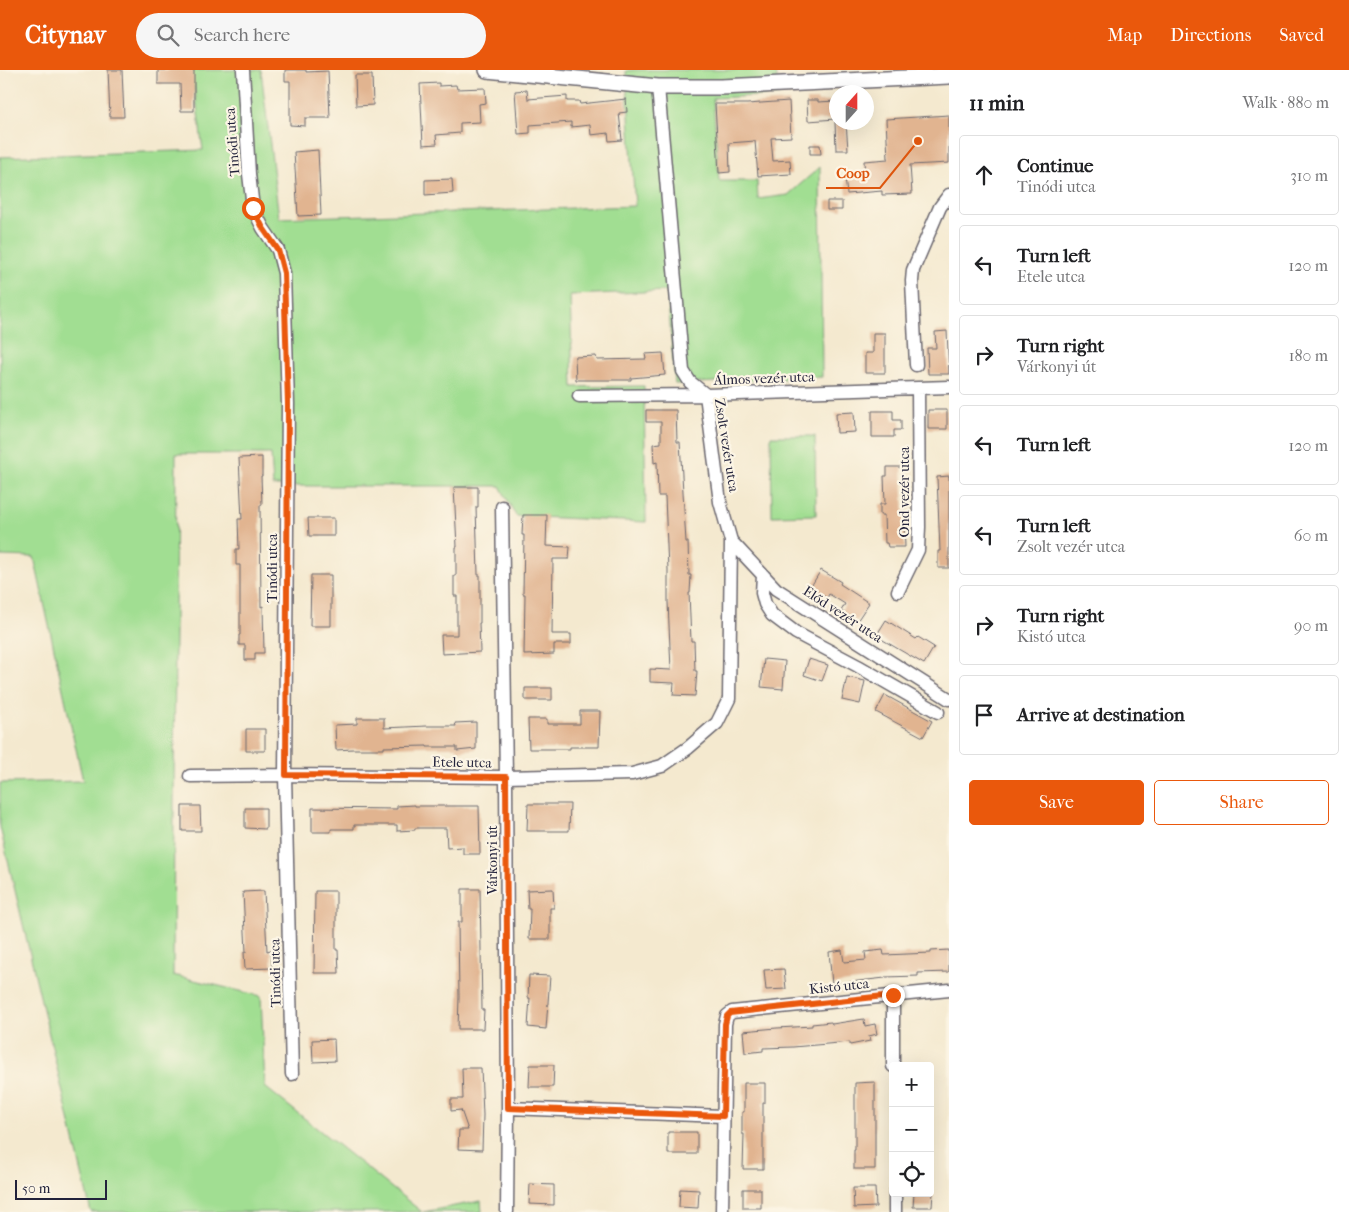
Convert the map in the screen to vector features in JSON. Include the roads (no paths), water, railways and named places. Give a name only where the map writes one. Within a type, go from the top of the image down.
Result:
[{"type":"street","name":"Tinódi utca","points":[[243,70],[249,174],[253,208],[263,228],[278,250],[284,273],[288,404],[286,775],[292,1074]]},
{"type":"street","points":[[487,70],[658,87],[721,87],[949,76]]},
{"type":"street","name":"Zsolt vezér utca","points":[[658,87],[683,371],[690,382],[706,395],[720,502],[731,541],[729,699],[717,723]]},
{"type":"street","points":[[916,365],[913,270],[940,207],[949,195]]},
{"type":"street","name":"Álmos vezér utca","points":[[579,396],[706,395],[949,387]]},
{"type":"street","name":"Ond vezér utca","points":[[898,591],[918,550],[920,527],[918,388]]},
{"type":"street","name":"Várkonyi út","points":[[502,507],[506,777],[507,1212]]},
{"type":"street","name":"Előd vezér utca","points":[[731,541],[776,589],[949,699]]},
{"type":"street","points":[[763,575],[762,593],[765,604],[772,615],[796,632],[938,712]]},
{"type":"street","name":"Etele utca","points":[[190,776],[506,777],[632,774],[662,766],[688,748],[717,723]]},
{"type":"street","name":"Kistó utca","points":[[723,1116],[725,1024],[727,1016],[732,1012],[949,990]]},
{"type":"street","points":[[893,995],[893,1062]]},
{"type":"street","points":[[508,1108],[723,1116],[722,1212]]},
{"type":"street","points":[[894,1197],[895,1212]]},
{"type":"place","name":"Coop","points":[[918,141]]}]
